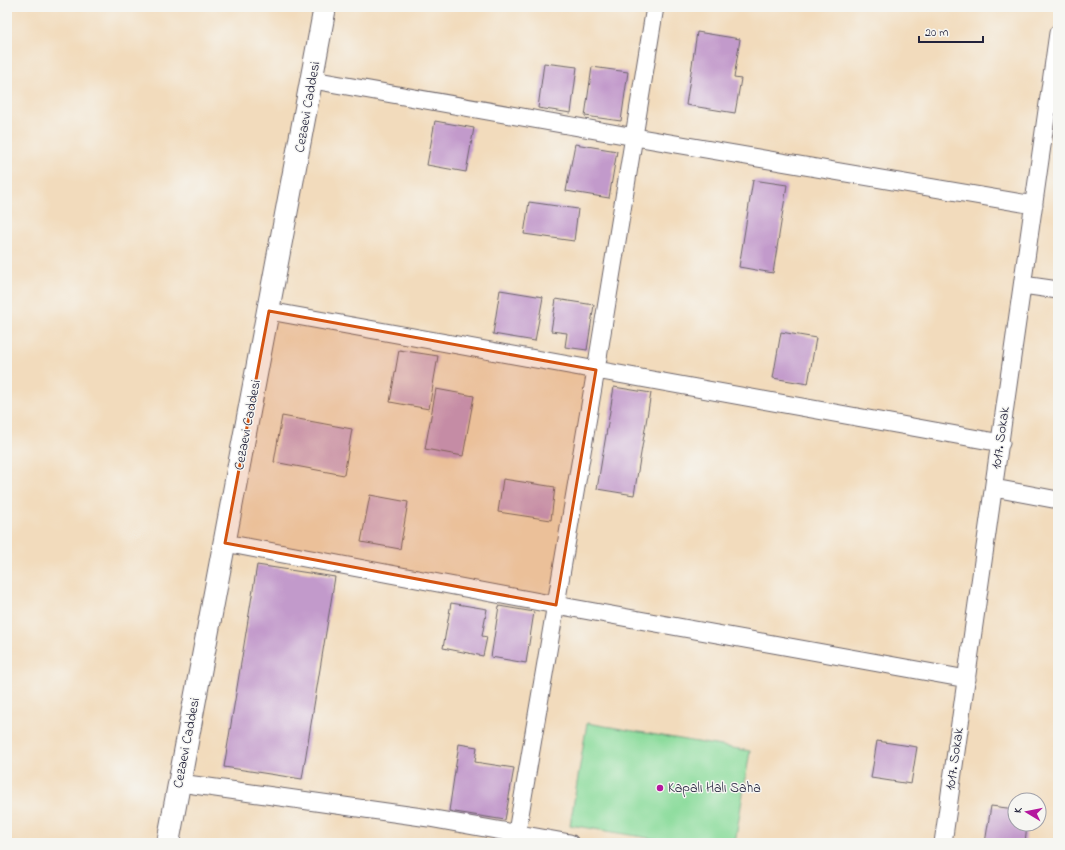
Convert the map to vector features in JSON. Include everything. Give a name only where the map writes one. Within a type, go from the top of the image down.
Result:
[{"type":"street","name":"Cezaevi Caddesi","points":[[168,843],[313,80],[325,7]]},
{"type":"street","points":[[517,832],[635,138],[655,7]]},
{"type":"street","name":"1017. Sokak","points":[[943,843],[1056,61],[1058,33]]},
{"type":"street","points":[[313,80],[635,138],[1034,205]]},
{"type":"street","points":[[1023,285],[1058,290]]},
{"type":"street","points":[[269,311],[1001,442]]},
{"type":"street","points":[[994,488],[1058,500]]},
{"type":"street","points":[[226,543],[556,605],[966,679]]},
{"type":"street","points":[[180,783],[517,832],[570,843]]},
{"type":"highlighted area","points":[[269,311],[596,370],[556,605],[225,543]]},
{"type":"green space","name":"Kapalı Halı Saha","points":[[587,723],[750,751],[735,843],[679,843],[570,825]]},
{"type":"building","points":[[697,32],[740,39],[734,78],[741,79],[735,113],[686,105]]},
{"type":"building","points":[[544,63],[577,67],[571,113],[538,108]]},
{"type":"building","points":[[592,67],[628,72],[621,121],[585,116]]},
{"type":"building","points":[[435,121],[474,128],[466,172],[427,165]]},
{"type":"building","points":[[575,144],[617,151],[609,198],[566,191]]},
{"type":"building","points":[[753,180],[787,185],[773,273],[739,267]]},
{"type":"building","points":[[529,202],[578,209],[574,241],[524,234]]},
{"type":"building","points":[[500,290],[543,297],[535,341],[493,334]]},
{"type":"building","points":[[556,299],[594,305],[587,350],[565,347],[567,333],[551,331]]},
{"type":"building","points":[[781,332],[816,338],[808,384],[773,378]]},
{"type":"building","points":[[399,350],[438,356],[429,409],[390,402]]},
{"type":"building","points":[[614,387],[651,393],[634,495],[597,489]]},
{"type":"building","points":[[436,389],[474,396],[463,456],[425,449]]},
{"type":"building","points":[[282,416],[352,429],[344,475],[274,462]]},
{"type":"building","points":[[503,479],[555,487],[551,520],[498,512]]},
{"type":"building","points":[[370,495],[408,502],[400,549],[361,542]]},
{"type":"building","points":[[257,565],[335,577],[302,779],[224,767]]},
{"type":"building","points":[[451,603],[487,609],[482,636],[487,637],[483,656],[443,648]]},
{"type":"building","points":[[499,606],[534,612],[526,663],[491,657]]},
{"type":"building","points":[[877,741],[917,747],[911,784],[871,778]]},
{"type":"building","points":[[459,744],[477,747],[475,762],[514,768],[505,820],[449,811]]},
{"type":"building","points":[[991,806],[1007,808],[1007,832],[1026,832],[1025,843],[985,843]]},
{"type":"place","name":"Kapalı Halı Saha","points":[[660,788]]}]
